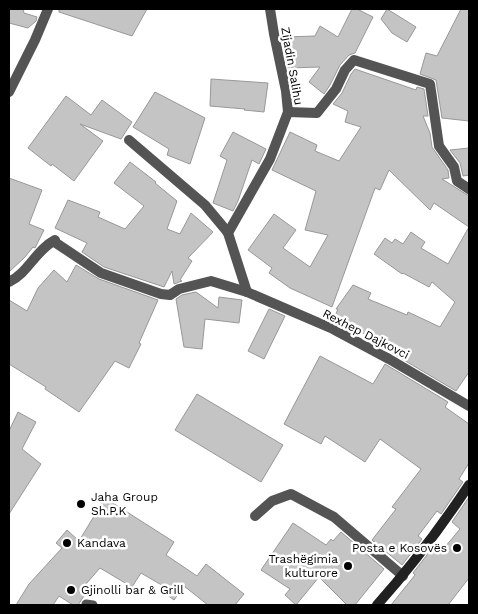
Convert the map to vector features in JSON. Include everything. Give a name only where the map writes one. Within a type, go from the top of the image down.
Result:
[{"type":"main road","points":[[377,605],[466,499],[469,485]]},
{"type":"street","points":[[9,92],[48,9]]},
{"type":"street","name":"Zijadin Salihu","points":[[227,231],[270,159],[288,112],[286,90],[270,9]]},
{"type":"street","points":[[288,112],[317,113],[336,90],[345,70],[354,60],[430,84],[439,146],[454,167],[457,181],[469,189]]},
{"type":"street","points":[[129,140],[205,204],[227,231],[247,292]]},
{"type":"street","name":"Rexhep Dajkovci","points":[[9,282],[15,280],[26,270],[48,244],[55,240],[56,243],[101,273],[161,294],[170,295],[179,289],[211,281],[247,292],[333,329],[415,373],[469,406]]},
{"type":"street","points":[[255,516],[272,501],[291,494],[334,516],[403,576]]},
{"type":"building","points":[[9,9],[23,9],[24,13],[37,17],[36,21],[28,28],[9,23]]},
{"type":"building","points":[[59,9],[147,9],[132,36],[59,12]]},
{"type":"building","points":[[352,9],[357,9],[373,17],[355,53],[349,55],[340,65],[324,94],[309,82],[320,67],[288,68],[285,37],[315,36],[320,26],[338,37]]},
{"type":"building","points":[[387,9],[416,27],[407,42],[392,33],[381,19]]},
{"type":"building","points":[[461,9],[469,9],[469,121],[442,118],[436,80],[420,74],[426,53],[437,56]]},
{"type":"building","points":[[355,69],[416,90],[417,87],[424,89],[428,116],[423,116],[430,133],[432,147],[448,170],[449,178],[442,179],[469,196],[469,227],[434,203],[430,210],[389,170],[380,190],[375,188],[332,307],[290,288],[269,273],[272,268],[248,250],[274,214],[296,230],[283,248],[310,267],[328,235],[305,230],[316,191],[272,170],[290,132],[317,145],[315,151],[339,161],[361,127],[345,122],[348,111],[333,104],[342,93]]},
{"type":"building","points":[[211,79],[268,83],[264,112],[210,106]]},
{"type":"building","points":[[155,92],[205,118],[190,164],[167,155],[169,149],[133,127]]},
{"type":"building","points":[[66,96],[91,115],[102,100],[132,122],[121,139],[80,124],[103,141],[74,181],[28,148]]},
{"type":"building","points":[[233,132],[266,149],[259,164],[252,160],[233,211],[213,203],[227,160],[220,156]]},
{"type":"building","points":[[469,148],[469,175],[463,176],[460,163],[450,150]]},
{"type":"building","points":[[130,162],[177,201],[167,229],[180,234],[191,213],[213,232],[188,258],[192,261],[180,280],[182,281],[174,284],[172,271],[164,287],[104,267],[82,252],[87,243],[55,228],[68,200],[100,212],[98,217],[125,229],[144,206],[114,183]]},
{"type":"building","points":[[9,178],[42,190],[29,224],[44,230],[35,248],[33,247],[9,272]]},
{"type":"building","points":[[469,227],[469,372],[456,391],[392,353],[395,347],[334,318],[338,309],[336,309],[353,285],[371,293],[368,299],[407,315],[408,312],[440,327],[455,302],[432,282],[429,287],[402,274],[374,254],[385,238],[392,243],[395,239],[403,244],[411,232],[425,242],[421,248],[448,264]]},
{"type":"building","points":[[76,265],[99,279],[158,300],[139,343],[141,344],[129,368],[115,361],[79,412],[45,389],[46,387],[9,364],[9,300],[27,311],[38,288],[54,270],[67,282]]},
{"type":"building","points":[[196,292],[218,308],[219,297],[242,300],[239,323],[205,319],[202,349],[184,347],[176,299],[182,295]]},
{"type":"building","points":[[269,309],[285,316],[264,359],[248,351]]},
{"type":"building","points":[[320,356],[373,384],[385,364],[448,402],[445,407],[469,424],[469,463],[459,479],[463,482],[441,514],[437,511],[418,536],[422,539],[402,565],[372,540],[396,509],[392,507],[421,469],[380,439],[365,462],[325,436],[321,444],[284,424]]},
{"type":"building","points":[[197,394],[283,445],[261,482],[175,430]]},
{"type":"building","points":[[18,412],[36,422],[22,449],[41,464],[9,514],[9,431]]},
{"type":"building","name":"Posta e Kosovës","points":[[469,497],[469,578],[448,605],[391,605],[415,575],[413,573],[433,547],[440,553],[460,529],[452,522]]},
{"type":"building","points":[[105,498],[174,542],[166,555],[197,576],[206,564],[244,594],[235,605],[208,605],[184,586],[174,600],[162,591],[165,587],[141,573],[132,587],[100,568],[79,592],[84,596],[78,605],[73,605],[59,596],[53,605],[16,605],[29,584],[62,548],[56,543],[67,530],[79,541]]},
{"type":"building","points":[[293,523],[326,545],[331,539],[333,541],[341,532],[384,569],[355,605],[347,605],[319,577],[296,605],[285,595],[290,589],[261,570]]},
{"type":"place","name":"Jaha Group Sh.P.K","points":[[81,504]]},
{"type":"place","name":"Kandava","points":[[67,543]]},
{"type":"place","name":"Posta e Kosovës","points":[[457,548]]},
{"type":"place","name":"Trashëgimia kulturore","points":[[348,566]]},
{"type":"place","name":"Gjinolli bar & Grill","points":[[71,590]]}]
